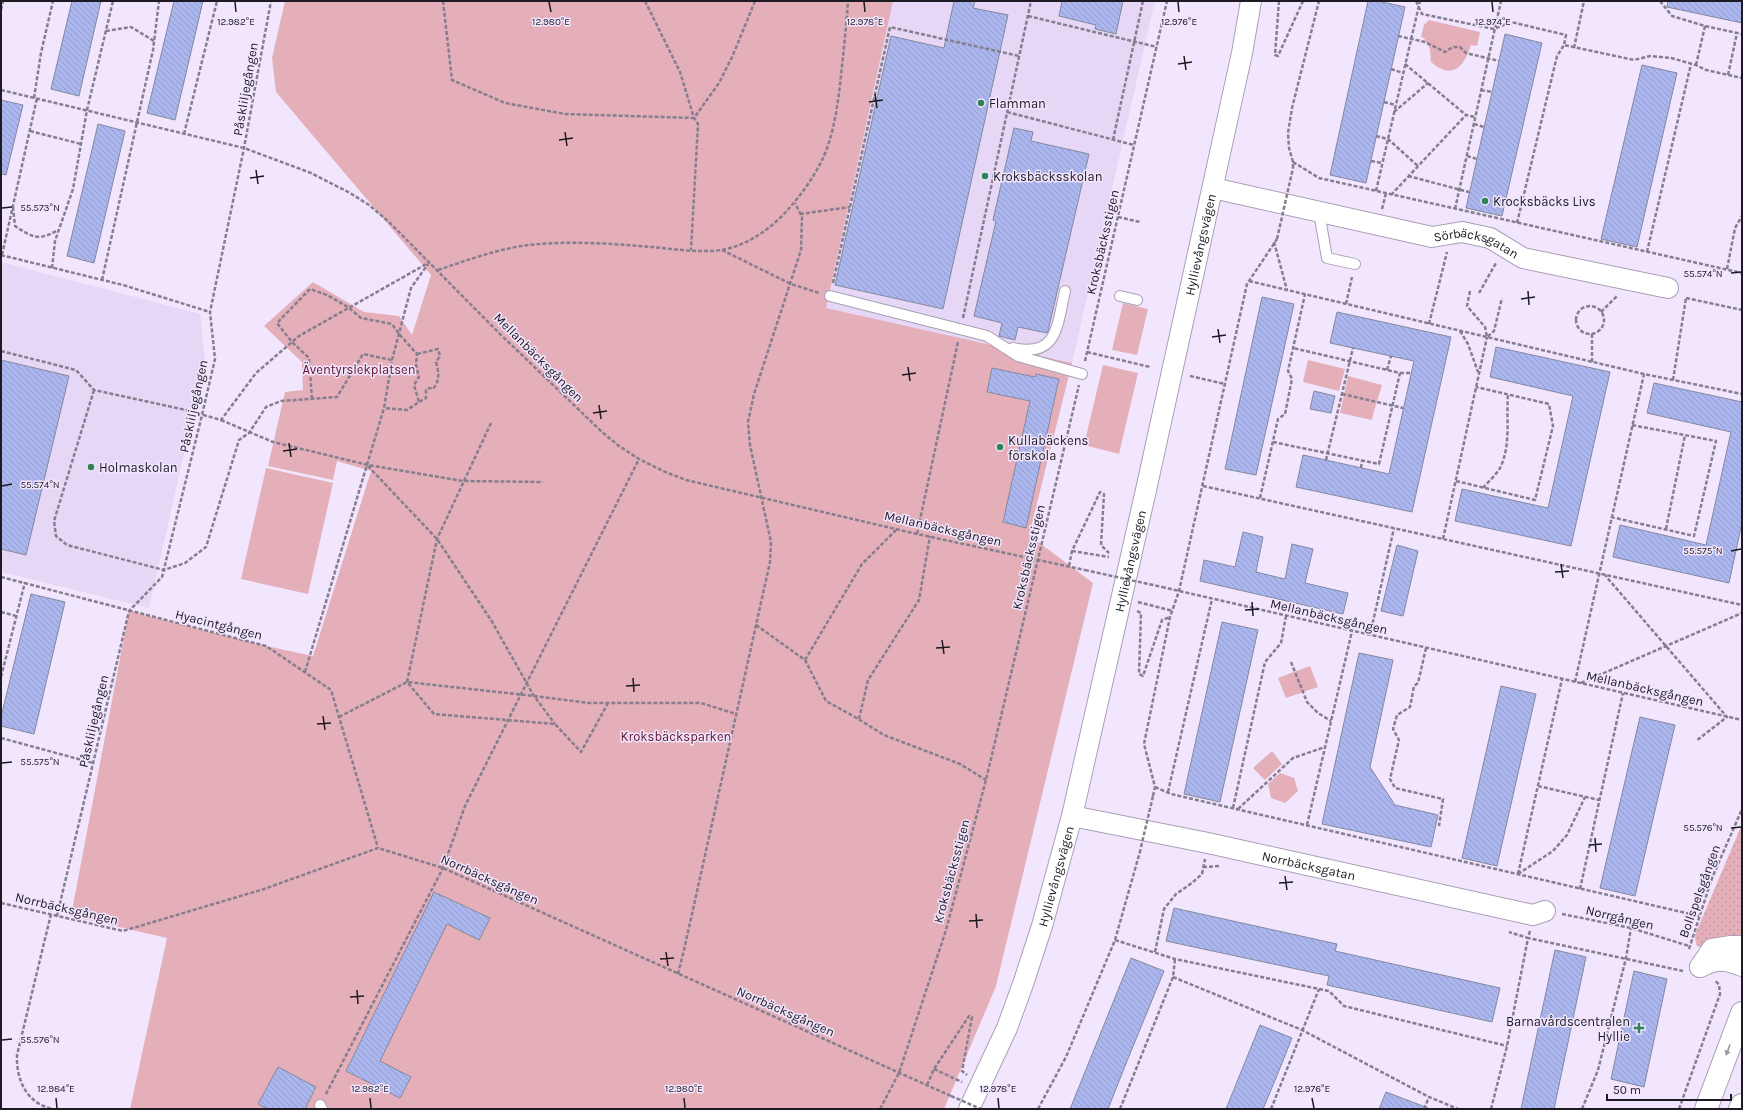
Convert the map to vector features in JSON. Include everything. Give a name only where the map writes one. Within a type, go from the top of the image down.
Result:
[{"type":"main road","points":[[1706,1109],[1742,1013]]},
{"type":"main road","points":[[1740,1109],[1742,1105]]},
{"type":"street","name":"Hyllievångsvägen","points":[[968,1109],[1004,1034],[1023,984],[1042,926],[1072,816],[1213,188],[1242,53],[1251,1]]},
{"type":"street","name":"Sörbäcksgatan","points":[[1213,188],[1432,238],[1462,232],[1490,238],[1522,258],[1668,288]]},
{"type":"street","name":"Norrbäcksgatan","points":[[1072,816],[1208,842],[1539,913]]},
{"type":"street","points":[[1742,946],[1731,946],[1712,950],[1700,966],[1715,960],[1730,962],[1742,966]]},
{"type":"lane","points":[[1319,212],[1327,258],[1355,264]]},
{"type":"lane","points":[[1003,346],[1025,351],[1046,345],[1053,337],[1065,291]]},
{"type":"lane","points":[[830,296],[987,336],[1018,356],[1082,374]]},
{"type":"lane","points":[[1120,296],[1137,300]]},
{"type":"path","points":[[1,10],[3,1]]},
{"type":"path","points":[[53,1],[41,53],[36,98],[30,131],[2,255],[102,280],[210,312]]},
{"type":"path","points":[[52,268],[55,241],[73,188],[87,110],[113,1]]},
{"type":"path","points":[[102,280],[154,41],[159,1]]},
{"type":"path","points":[[184,134],[218,1]]},
{"type":"path","name":"Påskliljegången","points":[[57,916],[129,611],[162,577],[215,360],[210,312],[244,148],[270,1]]},
{"type":"path","points":[[443,1],[452,80],[505,103],[565,114],[694,118]]},
{"type":"path","points":[[645,1],[680,72],[694,118],[698,124],[691,250]]},
{"type":"path","points":[[694,118],[719,83],[733,55],[755,1]]},
{"type":"path","points":[[438,270],[502,251],[540,244],[602,244],[691,250],[721,250],[737,246],[754,238],[773,226],[795,203],[812,178],[823,158],[830,139],[838,96],[845,43],[848,1]]},
{"type":"path","points":[[917,534],[1031,1]]},
{"type":"path","points":[[1113,140],[1143,1]]},
{"type":"path","name":"Kroksbäcksstigen","points":[[880,1109],[899,1073],[946,930],[986,780],[1082,374],[1167,1]]},
{"type":"path","points":[[1280,1],[1275,55],[1278,56],[1302,1]]},
{"type":"path","points":[[1038,1109],[1066,1057],[1115,940],[1141,847],[1154,787],[1144,744],[1170,617],[1179,591],[1247,284],[1276,240],[1293,162],[1288,133],[1292,108],[1318,1]]},
{"type":"path","points":[[1415,1],[1422,14],[1494,29],[1511,22],[1566,35],[1564,45],[1557,56],[1517,223]]},
{"type":"path","points":[[1376,191],[1420,1]]},
{"type":"path","points":[[1455,210],[1501,1]]},
{"type":"path","points":[[1574,48],[1584,1]]},
{"type":"path","points":[[1660,1],[1672,16],[1704,26],[1742,34]]},
{"type":"path","points":[[1028,16],[1157,47]]},
{"type":"path","points":[[1696,65],[1704,26]]},
{"type":"path","points":[[106,31],[131,27],[154,41]]},
{"type":"path","points":[[721,250],[791,284],[830,296],[890,28],[1019,56]]},
{"type":"path","points":[[1728,75],[1737,32]]},
{"type":"path","points":[[1398,36],[1425,42],[1445,52],[1453,47],[1460,46],[1466,53],[1499,61]]},
{"type":"path","points":[[1564,45],[1634,60],[1655,56],[1671,58],[1696,65],[1706,70],[1742,78]]},
{"type":"path","points":[[1405,64],[1466,115],[1475,117]]},
{"type":"path","points":[[1647,252],[1691,64]]},
{"type":"path","points":[[1391,69],[1403,73]]},
{"type":"path","points":[[1394,112],[1428,83]]},
{"type":"path","name":"Mellanbäcksgången","points":[[1,90],[244,148],[311,173],[350,193],[369,205],[389,222],[583,415],[619,446],[639,459],[686,480],[762,496],[917,534],[1069,566],[1742,720]]},
{"type":"path","points":[[1481,90],[1492,92]]},
{"type":"path","points":[[1384,102],[1396,105]]},
{"type":"path","points":[[1007,112],[1134,145]]},
{"type":"path","points":[[1391,194],[1466,115]]},
{"type":"path","points":[[1474,124],[1484,127]]},
{"type":"path","points":[[30,131],[81,144]]},
{"type":"path","points":[[1376,136],[1388,139],[1418,166]]},
{"type":"path","points":[[1467,156],[1477,159]]},
{"type":"path","points":[[1371,161],[1382,163]]},
{"type":"path","points":[[1293,162],[1319,178],[1455,210],[1742,273]]},
{"type":"path","points":[[1408,176],[1470,192]]},
{"type":"path","points":[[1381,214],[1386,194]]},
{"type":"path","points":[[678,974],[770,562],[771,542],[750,445],[748,422],[754,394],[801,250],[802,217],[795,203]]},
{"type":"path","points":[[13,205],[15,226],[30,236],[46,237],[59,229]]},
{"type":"path","points":[[800,214],[850,207]]},
{"type":"path","points":[[1727,269],[1735,228],[1742,216]]},
{"type":"path","points":[[1118,217],[1140,222]]},
{"type":"path","points":[[1276,240],[1287,290]]},
{"type":"path","points":[[1429,324],[1447,252]]},
{"type":"path","points":[[1479,293],[1497,260]]},
{"type":"path","points":[[221,420],[256,373],[298,336],[430,262]]},
{"type":"path","points":[[305,672],[384,408],[392,360],[411,288],[430,262]]},
{"type":"path","points":[[1249,281],[1644,374],[1742,394]]},
{"type":"path","points":[[1346,304],[1351,283]]},
{"type":"path","points":[[1668,288],[1686,298],[1742,310]]},
{"type":"path","points":[[312,399],[308,358],[292,342],[277,323],[310,289],[327,295],[348,307],[361,318],[392,324],[417,354],[416,365],[419,377],[414,385],[418,402]]},
{"type":"path","points":[[1443,539],[1487,337],[1485,327],[1467,306],[1470,291]]},
{"type":"path","points":[[1260,498],[1278,419],[1285,414],[1292,379],[1288,371],[1305,294]]},
{"type":"path","points":[[1487,337],[1494,331],[1502,298]]},
{"type":"path","points":[[1673,380],[1686,298]]},
{"type":"path","points":[[1589,306],[1594,307],[1601,312],[1604,321],[1600,330],[1592,334],[1580,330],[1576,322],[1580,310],[1589,306]]},
{"type":"path","points":[[1460,331],[1468,344],[1479,374]]},
{"type":"path","points":[[1592,334],[1592,362]]},
{"type":"path","points":[[1293,348],[1400,373],[1411,372]]},
{"type":"path","points":[[1326,460],[1329,453],[1353,348]]},
{"type":"path","points":[[384,408],[407,410],[426,398],[426,390],[429,388],[433,389],[438,383],[439,375],[436,362],[440,356],[438,349],[417,354]]},
{"type":"path","points":[[1,351],[76,370],[94,390],[221,420],[273,442],[368,465],[463,481],[543,482]]},
{"type":"path","points":[[1087,352],[1150,367]]},
{"type":"path","points":[[94,390],[54,521],[56,536],[67,544],[164,570],[186,563],[206,547],[239,440],[249,433],[266,407],[281,401],[337,397],[363,354],[392,360]]},
{"type":"path","points":[[1387,370],[1390,356]]},
{"type":"path","points":[[1273,442],[1379,464],[1400,373]]},
{"type":"path","points":[[1575,682],[1598,573],[1644,374]]},
{"type":"path","points":[[1190,376],[1225,384]]},
{"type":"path","points":[[1456,481],[1535,500],[1553,426],[1549,404],[1476,387]]},
{"type":"path","points":[[1342,394],[1404,408]]},
{"type":"path","points":[[1484,488],[1501,467],[1508,439],[1506,417],[1508,394]]},
{"type":"path","points":[[407,682],[437,539],[491,423]]},
{"type":"path","points":[[1611,517],[1694,536],[1716,441],[1632,425]]},
{"type":"path","points":[[1666,529],[1685,435]]},
{"type":"path","points":[[321,1107],[443,868],[465,806],[639,459]]},
{"type":"path","points":[[1361,468],[1362,461]]},
{"type":"path","points":[[368,465],[437,539],[491,620],[534,696],[555,724],[581,752],[608,703]]},
{"type":"path","points":[[1203,486],[1742,605]]},
{"type":"path","points":[[1069,566],[1072,551],[1100,492],[1104,494],[1101,545],[1109,553]]},
{"type":"path","points":[[805,660],[862,564],[897,528]]},
{"type":"path","points":[[1370,635],[1394,528]]},
{"type":"path","points":[[859,719],[868,680],[919,600],[930,536]]},
{"type":"path","points":[[1072,551],[1109,558]]},
{"type":"path","points":[[1603,574],[1727,717],[1696,741]]},
{"type":"path","name":"Hyacintgången","points":[[1,577],[25,582],[129,611],[266,646],[331,690],[378,848]]},
{"type":"path","points":[[1,677],[25,582]]},
{"type":"path","points":[[1168,792],[1212,599]]},
{"type":"path","points":[[1131,600],[1173,611]]},
{"type":"path","points":[[1135,610],[1141,612],[1139,674],[1143,676],[1162,620],[1170,617]]},
{"type":"path","points":[[1,612],[16,616]]},
{"type":"path","points":[[1580,683],[1742,613]]},
{"type":"path","points":[[1233,808],[1265,662],[1281,643],[1286,616]]},
{"type":"path","points":[[756,625],[805,660],[826,701],[884,735],[960,764],[986,780]]},
{"type":"path","points":[[1307,825],[1352,631]]},
{"type":"path","points":[[1426,648],[1418,683],[1414,686],[1410,707],[1397,714],[1394,729],[1399,740],[1390,779],[1395,788],[1443,799],[1439,826]]},
{"type":"path","points":[[1291,662],[1307,702],[1318,713],[1331,722]]},
{"type":"path","points":[[1518,874],[1562,679]]},
{"type":"path","points":[[407,682],[434,714],[555,724]]},
{"type":"path","points":[[339,717],[407,682],[589,703],[701,703],[736,714]]},
{"type":"path","points":[[1580,889],[1623,693]]},
{"type":"path","points":[[1,738],[93,763]]},
{"type":"path","points":[[1238,809],[1293,758],[1325,747]]},
{"type":"path","points":[[1538,786],[1599,800]]},
{"type":"path","points":[[1154,787],[1168,792],[1233,808],[1699,916]]},
{"type":"path","points":[[1518,874],[1553,851],[1558,846],[1567,835],[1585,797]]},
{"type":"path","name":"Bollspelsgången","points":[[1690,953],[1689,946],[1712,878],[1742,809]]},
{"type":"path","points":[[1155,952],[1164,910],[1176,894],[1202,874],[1208,842]]},
{"type":"path","name":"Norrbäcksgången","points":[[1,903],[123,931],[264,889],[378,848],[443,868],[981,1109]]},
{"type":"path","points":[[1203,867],[1220,866]]},
{"type":"path","points":[[1491,1109],[1507,1046],[1528,938],[1539,913]]},
{"type":"path","name":"Norrgången","points":[[1539,913],[1631,928],[1689,946]]},
{"type":"path","points":[[51,914],[17,1055],[17,1066],[20,1082],[26,1091],[34,1100],[45,1108],[53,1109]]},
{"type":"path","points":[[1582,1109],[1598,1070],[1626,958],[1631,928]]},
{"type":"path","points":[[1509,932],[1528,938],[1688,972]]},
{"type":"path","points":[[1115,940],[1175,959],[1328,991],[1344,1006],[1507,1046]]},
{"type":"path","points":[[1120,1109],[1173,978],[1175,959]]},
{"type":"path","points":[[1679,1109],[1720,994],[1719,985],[1712,977]]},
{"type":"path","points":[[1173,978],[1302,1030],[1429,1097],[1458,1109]]},
{"type":"path","points":[[1271,1109],[1319,989]]},
{"type":"path","points":[[927,1085],[934,1070],[969,1016],[972,1017],[962,1071],[969,1076]]},
{"type":"path","points":[[934,1070],[966,1084]]},
{"type":"path","points":[[1684,1096],[1688,1097]]},
{"type":"path","points":[[1424,1109],[1429,1097]]},
{"type":"shaded area","name":"Kroksbäcksskolan","points":[[893,1],[1155,1],[1072,363],[825,308]]},
{"type":"shaded area","name":"Holmaskolan","points":[[1,262],[200,314],[205,361],[149,608],[1,572]]},
{"type":"green space","name":"Kroksbäcksparken","points":[[285,1],[893,1],[826,308],[1072,363],[1029,535],[1093,583],[996,986],[944,1109],[130,1109],[167,938],[71,916],[129,611],[266,646],[313,656],[371,471],[337,461],[333,480],[268,466],[285,392],[303,390],[302,362],[264,326],[313,282],[364,312],[399,316],[412,335],[431,275],[276,92],[272,58]]},
{"type":"green space","points":[[1429,20],[1480,32],[1477,46],[1471,45],[1465,60],[1456,69],[1451,71],[1445,70],[1431,62],[1430,49],[1424,38],[1421,37],[1424,25]]},
{"type":"green space","points":[[1123,303],[1148,309],[1137,355],[1112,350]]},
{"type":"green space","points":[[1308,360],[1345,369],[1339,391],[1303,382]]},
{"type":"green space","points":[[1103,365],[1138,373],[1119,454],[1084,445]]},
{"type":"green space","points":[[1348,376],[1382,385],[1372,420],[1340,413]]},
{"type":"green space","points":[[266,468],[333,483],[308,594],[241,579]]},
{"type":"green space","points":[[1310,666],[1318,687],[1286,698],[1278,678]]},
{"type":"green space","points":[[1272,751],[1282,764],[1265,780],[1253,768]]},
{"type":"green space","points":[[1280,773],[1294,778],[1298,791],[1285,803],[1271,798],[1268,784]]},
{"type":"green space","points":[[1742,824],[1742,939],[1708,942],[1700,947],[1696,945],[1695,935]]},
{"type":"building","points":[[72,1],[101,1],[79,96],[51,89]]},
{"type":"building","points":[[174,1],[203,1],[175,120],[147,113]]},
{"type":"building","points":[[954,1],[975,1],[973,8],[1008,15],[943,309],[835,285],[891,36],[944,48]]},
{"type":"building","points":[[1062,1],[1123,1],[1116,34],[1095,29],[1096,25],[1059,16]]},
{"type":"building","points":[[1368,1],[1378,1],[1405,7],[1366,183],[1330,175]]},
{"type":"building","points":[[1668,1],[1742,1],[1742,23],[1667,7]]},
{"type":"building","points":[[1505,34],[1542,43],[1502,216],[1466,208]]},
{"type":"building","points":[[1642,65],[1677,73],[1637,247],[1601,239]]},
{"type":"building","points":[[1,100],[23,105],[6,175],[1,174]]},
{"type":"building","points":[[98,124],[125,131],[94,263],[67,256]]},
{"type":"building","points":[[1014,128],[1033,132],[1031,141],[1089,154],[1048,331],[1047,333],[1018,327],[1015,340],[999,336],[1002,323],[974,316],[996,221],[993,220]]},
{"type":"building","points":[[1262,297],[1294,304],[1256,475],[1225,469]]},
{"type":"building","points":[[1337,312],[1451,337],[1412,512],[1296,487],[1303,455],[1389,474],[1414,361],[1330,343]]},
{"type":"building","points":[[1496,347],[1610,372],[1571,546],[1455,521],[1462,489],[1548,508],[1573,396],[1490,377]]},
{"type":"building","points":[[1,360],[69,376],[26,555],[1,549]]},
{"type":"building","points":[[992,368],[1035,377],[1036,374],[1059,379],[1026,528],[1003,522],[1030,401],[987,392]]},
{"type":"building","points":[[1654,383],[1742,402],[1742,523],[1729,583],[1613,557],[1620,525],[1706,545],[1731,432],[1647,413]]},
{"type":"building","points":[[1314,391],[1335,396],[1331,413],[1310,409]]},
{"type":"building","points":[[1243,532],[1263,537],[1256,572],[1285,579],[1292,544],[1313,549],[1305,583],[1348,593],[1343,614],[1200,581],[1204,560],[1235,567]]},
{"type":"building","points":[[1397,545],[1418,551],[1403,616],[1381,611]]},
{"type":"building","points":[[31,594],[65,602],[34,734],[1,726],[1,717]]},
{"type":"building","points":[[1222,622],[1258,630],[1220,802],[1184,794]]},
{"type":"building","points":[[1359,653],[1393,660],[1370,767],[1395,805],[1438,815],[1431,847],[1322,824]]},
{"type":"building","points":[[1501,686],[1536,694],[1497,866],[1462,858]]},
{"type":"building","points":[[1640,717],[1675,725],[1635,896],[1600,888]]},
{"type":"building","points":[[434,892],[490,918],[479,940],[447,924],[380,1061],[411,1077],[400,1098],[346,1071]]},
{"type":"building","points":[[1174,908],[1337,944],[1335,951],[1500,988],[1492,1022],[1327,985],[1329,976],[1166,941]]},
{"type":"building","points":[[1555,950],[1586,957],[1554,1109],[1521,1109]]},
{"type":"building","points":[[1131,958],[1164,971],[1108,1109],[1070,1109]]},
{"type":"building","points":[[1634,971],[1667,979],[1644,1087],[1611,1079]]},
{"type":"building","points":[[1260,1025],[1292,1038],[1276,1078],[1263,1109],[1226,1109]]},
{"type":"building","points":[[278,1067],[316,1087],[305,1109],[268,1109],[258,1104]]},
{"type":"building","points":[[1386,1092],[1428,1108],[1428,1109],[1379,1109]]},
{"type":"place","name":"Flamman","points":[[981,103]]},
{"type":"place","name":"Kroksbäcksskolan","points":[[985,176]]},
{"type":"place","name":"Krocksbäcks Livs","points":[[1485,201]]},
{"type":"place","name":"Kullabäckens förskola","points":[[1000,447]]},
{"type":"place","name":"Holmaskolan","points":[[91,467]]},
{"type":"place","name":"Barnavårdscentralen Hyllie","points":[[1639,1028]]},
{"type":"park label","name":"Äventyrslekplatsen","points":[[359,369]]}]
